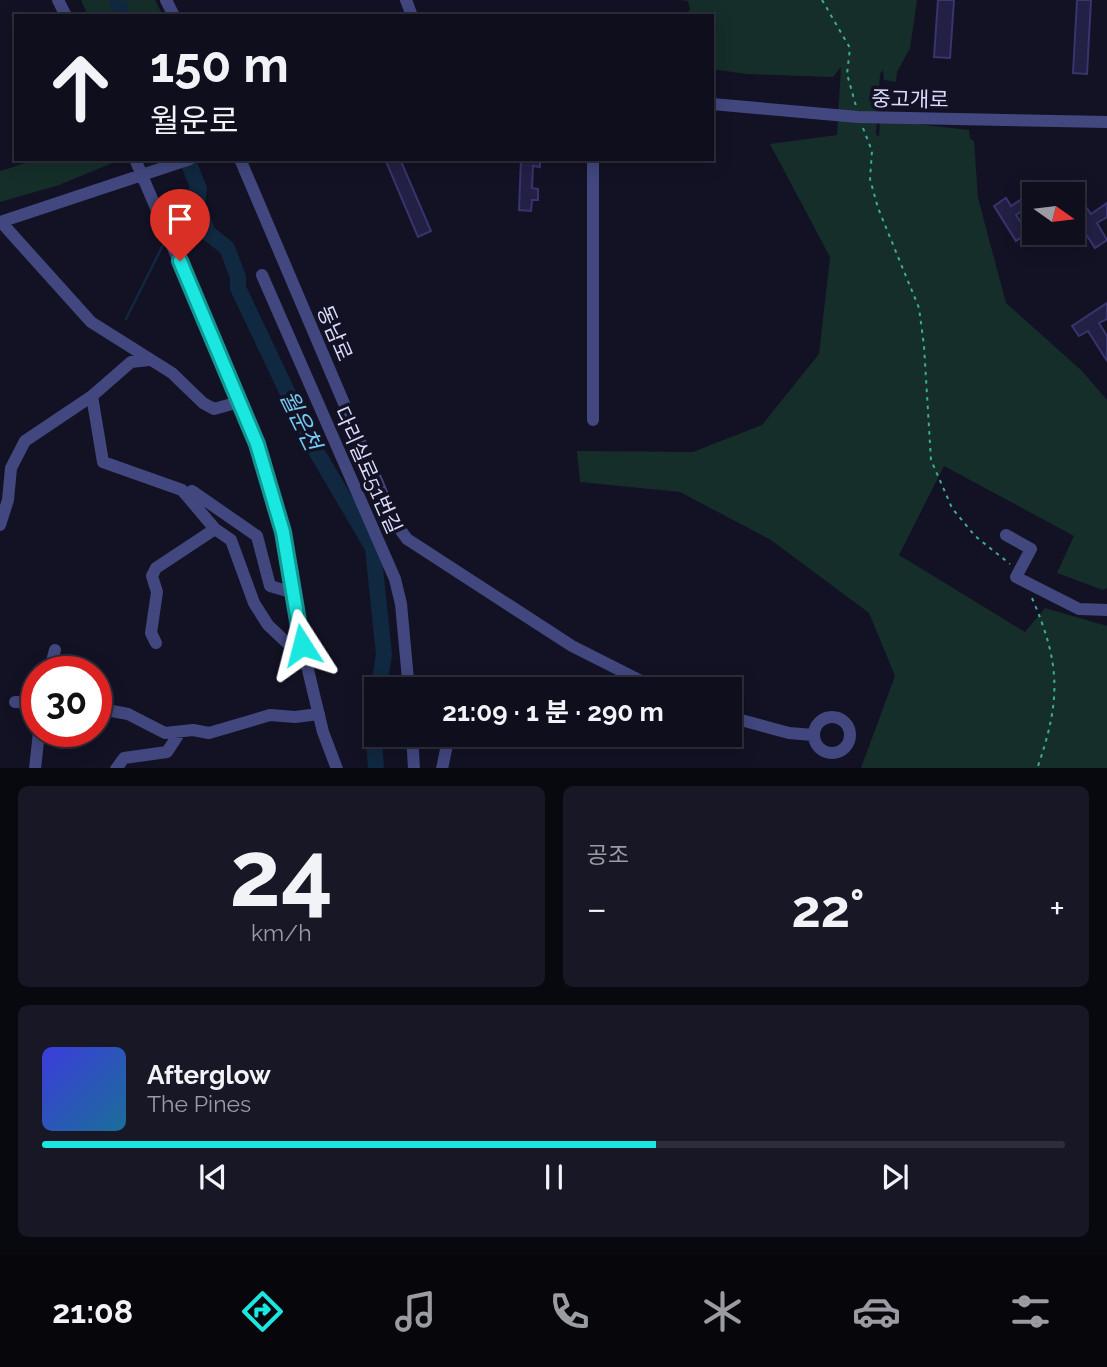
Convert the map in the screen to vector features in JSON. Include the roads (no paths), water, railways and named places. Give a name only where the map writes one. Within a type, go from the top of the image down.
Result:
[{"type":"street","name":"중고개로","points":[[714,104],[859,117],[1107,122]]},
{"type":"street","points":[[136,161],[257,444],[283,532],[302,645],[318,714],[337,768]]},
{"type":"street","points":[[184,161],[0,222],[91,322],[172,373],[203,403],[214,409],[239,402]]},
{"type":"street","name":"동남로","points":[[241,161],[394,521],[407,539],[520,614],[631,677]]},
{"type":"street","points":[[593,161],[593,420]]},
{"type":"street","name":"다리실로51번길","points":[[261,275],[395,579],[401,604],[409,677]]},
{"type":"street","points":[[0,525],[11,468],[24,441],[92,396],[131,362],[149,360]]},
{"type":"street","points":[[92,396],[103,462],[182,490],[215,530],[231,540],[254,603],[268,625],[287,643],[302,645]]},
{"type":"street","points":[[192,491],[257,536],[270,586],[294,593]]},
{"type":"street","points":[[156,643],[151,633],[157,592],[152,576],[156,568],[215,530]]},
{"type":"street","points":[[1006,535],[1031,549],[1016,577],[1079,609],[1107,610]]},
{"type":"street","points":[[53,656],[55,650]]},
{"type":"street","points":[[15,702],[21,702]]},
{"type":"street","points":[[112,711],[128,714],[165,733],[209,733],[270,715],[295,717],[318,714]]},
{"type":"street","points":[[742,720],[789,733],[813,734]]},
{"type":"street","points":[[116,768],[124,758],[167,752],[180,732]]},
{"type":"street","points":[[35,768],[37,747]]},
{"type":"street","points":[[413,747],[414,768]]},
{"type":"street","points":[[443,768],[447,747]]},
{"type":"waterway","name":"월운천","points":[[117,0],[122,14]]},
{"type":"waterway","name":"월운천","points":[[188,161],[199,189],[197,204],[208,233],[227,248],[238,277],[238,288],[312,444],[373,548],[384,655],[380,677]]},
{"type":"waterway","points":[[171,229],[195,178]]},
{"type":"waterway","points":[[126,319],[165,241]]},
{"type":"waterway","name":"월운천","points":[[375,747],[376,768]]}]
